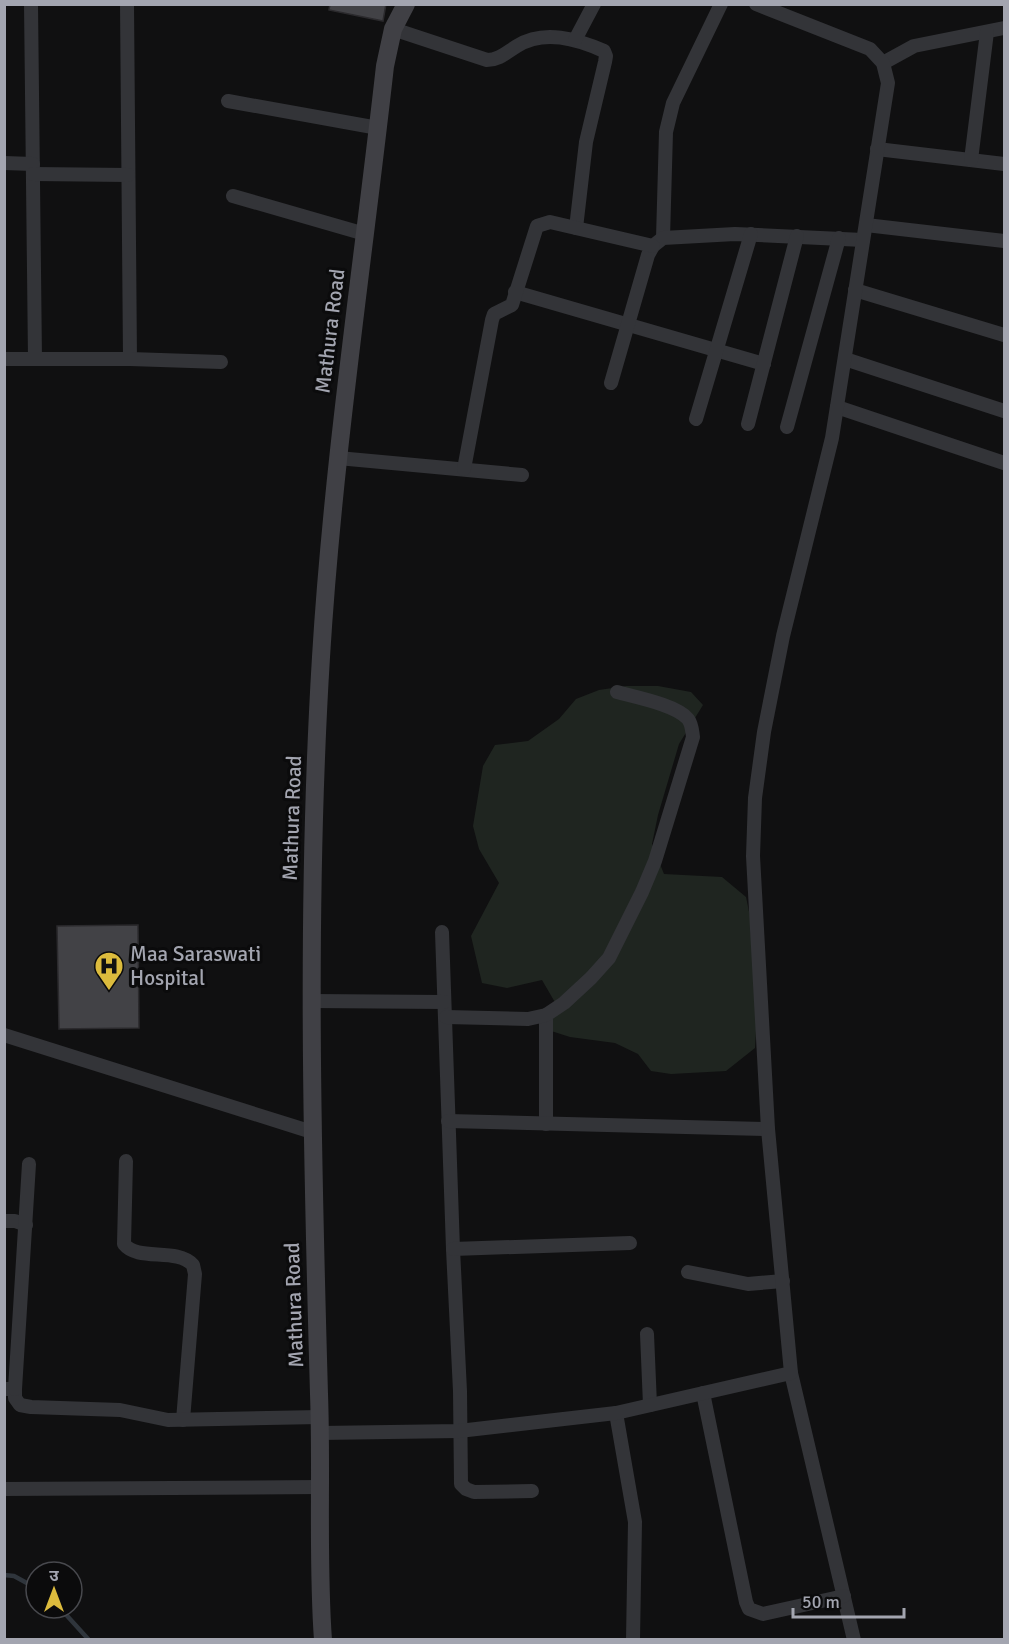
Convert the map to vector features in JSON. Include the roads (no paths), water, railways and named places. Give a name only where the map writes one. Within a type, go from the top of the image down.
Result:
[{"type":"main road","name":"Mathura Road","points":[[323,1640],[312,1132],[315,774],[321,657],[338,458],[385,66],[393,29],[406,4]]},
{"type":"street","points":[[31,4],[35,359]]},
{"type":"street","points":[[127,4],[130,359]]},
{"type":"street","points":[[575,40],[594,4]]},
{"type":"street","points":[[611,383],[648,255],[658,242],[668,117],[721,4]]},
{"type":"street","points":[[756,4],[870,49],[883,63],[888,83],[830,449],[783,636],[764,732],[755,798],[753,856],[768,1129],[791,1373],[854,1640]]},
{"type":"street","points":[[883,63],[914,46],[1005,28]]},
{"type":"street","points":[[393,29],[488,60],[496,60],[518,45],[544,37],[575,40],[604,51],[606,56],[586,142],[576,228]]},
{"type":"street","points":[[971,160],[987,32]]},
{"type":"street","points":[[228,100],[378,128]]},
{"type":"street","points":[[877,149],[1005,164]]},
{"type":"street","points":[[4,163],[33,169],[128,175]]},
{"type":"street","points":[[233,196],[365,234]]},
{"type":"street","points":[[464,470],[492,320],[494,314],[512,304],[537,226],[543,222],[658,242],[752,234],[863,240]]},
{"type":"street","points":[[866,225],[1005,241]]},
{"type":"street","points":[[696,419],[752,234]]},
{"type":"street","points":[[748,424],[797,236]]},
{"type":"street","points":[[787,426],[839,238]]},
{"type":"street","points":[[855,290],[1005,335]]},
{"type":"street","points":[[515,292],[764,364]]},
{"type":"street","points":[[4,359],[221,362]]},
{"type":"street","points":[[845,359],[1005,411]]},
{"type":"street","points":[[837,407],[1005,463]]},
{"type":"street","points":[[338,458],[522,475]]},
{"type":"street","points":[[446,1017],[528,1019],[546,1015],[564,1003],[591,978],[609,958],[621,936],[655,861],[693,737],[692,726],[686,716],[673,709],[617,692]]},
{"type":"street","points":[[442,932],[460,1391],[461,1484],[466,1490],[474,1492],[532,1491]]},
{"type":"street","points":[[312,1001],[444,1002]]},
{"type":"street","points":[[546,1015],[546,1124]]},
{"type":"street","points":[[4,1035],[312,1132]]},
{"type":"street","points":[[448,1121],[768,1129]]},
{"type":"street","points":[[126,1161],[124,1244],[134,1251],[181,1257],[193,1265],[195,1274],[183,1420]]},
{"type":"street","points":[[30,1164],[10,1389],[20,1405],[120,1410],[168,1420],[459,1431],[616,1413],[791,1373]]},
{"type":"street","points":[[4,1221],[15,1221],[26,1226]]},
{"type":"street","points":[[453,1249],[630,1243]]},
{"type":"street","points":[[688,1272],[748,1284],[783,1281]]},
{"type":"street","points":[[647,1334],[650,1406]]},
{"type":"street","points":[[703,1393],[749,1610],[763,1614],[844,1596]]},
{"type":"street","points":[[616,1413],[635,1522],[633,1640]]},
{"type":"street","points":[[4,1489],[320,1487]]},
{"type":"waterway","points":[[4,1575],[14,1576],[24,1581]]},
{"type":"waterway","points":[[71,1620],[89,1640]]},
{"type":"place","name":"Maa Saraswati Hospital","points":[[109,992]]}]
